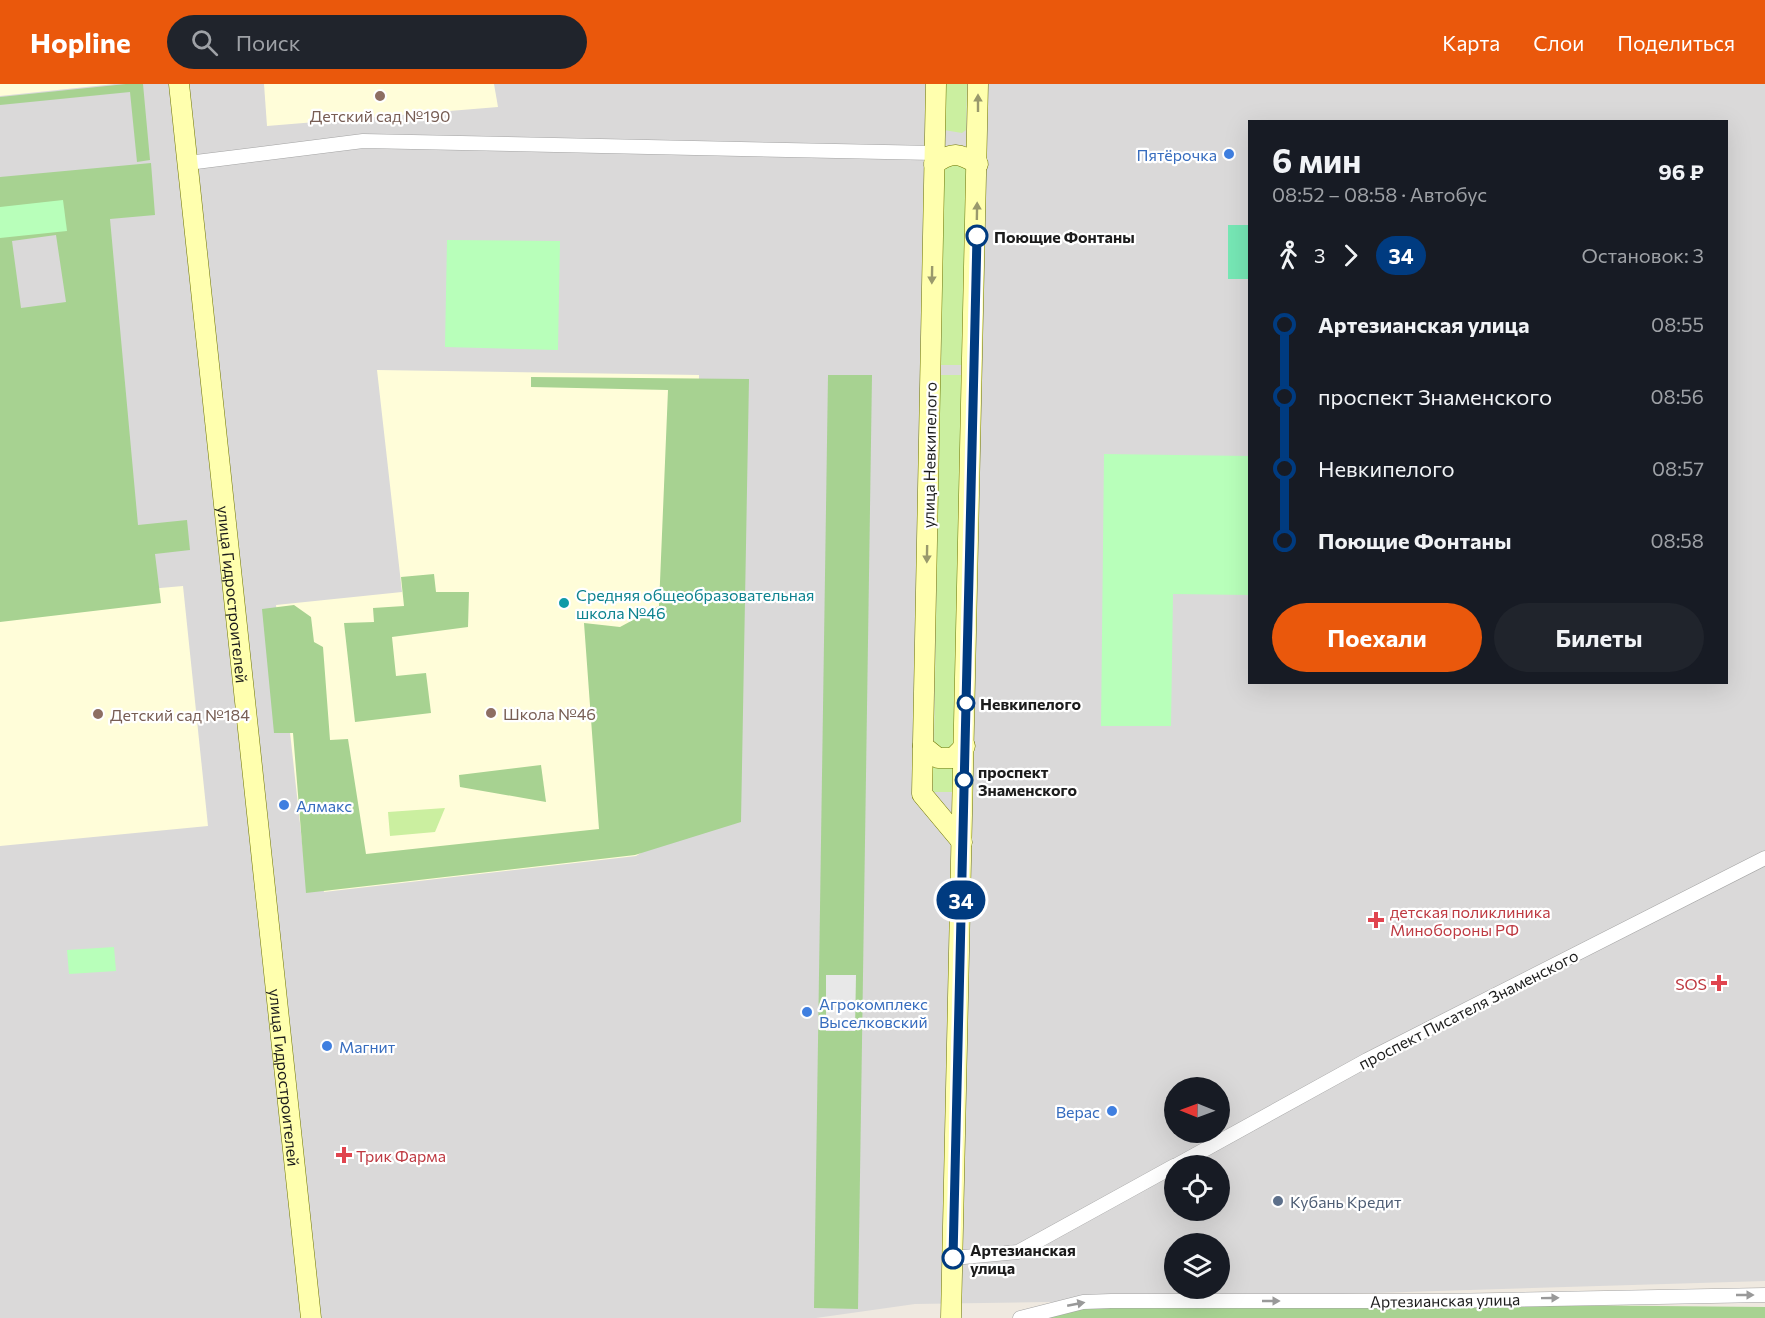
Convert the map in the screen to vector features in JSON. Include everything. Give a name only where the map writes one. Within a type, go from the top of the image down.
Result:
[{"type":"street","name":"улица Гидростроителей","points":[[179,84],[311,1318]]},
{"type":"street","name":"улица Невкипелого","points":[[936,84],[922,794],[962,842]]},
{"type":"street","points":[[951,1318],[978,84]]},
{"type":"street","points":[[934,151],[948,142],[963,142],[978,135]]},
{"type":"street","points":[[188,163],[363,141],[934,151],[947,155],[962,155],[978,164]]},
{"type":"street","points":[[923,746],[938,758],[953,758],[965,746]]},
{"type":"street","name":"проспект Писателя Знаменского","points":[[1195,1155],[1367,1060],[1765,858]]},
{"type":"street","name":"проспект Писателя Знаменского","points":[[953,1258],[1018,1252],[1164,1172]]},
{"type":"street","name":"Артезианская улица","points":[[1020,1318],[1083,1302],[1443,1301],[1765,1295]]},
{"type":"shaded area","points":[[0,84],[1765,84],[1765,1281],[1230,1297],[1230,1233],[1164,1233],[1164,1299],[1176,1299],[915,1304],[816,1318],[0,1318]]},
{"type":"shaded area","points":[[0,84],[115,84],[0,96]]},
{"type":"shaded area","name":"Детский сад №190","points":[[264,84],[494,84],[498,107],[267,126]]},
{"type":"shaded area","name":"Школа №46","points":[[377,370],[699,375],[691,822],[636,856],[324,892],[322,876],[306,878],[276,605],[402,592]]},
{"type":"shaded area","name":"Детский сад №184","points":[[183,586],[208,826],[0,846],[0,602]]},
{"type":"shaded area","points":[[826,975],[856,975],[855,1031],[826,1031]]},
{"type":"green space","points":[[143,84],[150,160],[137,162],[130,92],[0,105],[0,97]]},
{"type":"green space","points":[[945,84],[967,84],[966,130],[962,133],[944,130]]},
{"type":"green space","points":[[947,162],[966,166],[963,365],[941,365],[944,165]]},
{"type":"green space","points":[[151,163],[155,215],[110,219],[138,525],[187,520],[190,550],[155,554],[161,603],[0,622],[0,177]],"holes":[[[56,235],[66,302],[21,308],[12,241]]]},
{"type":"green space","points":[[63,200],[67,231],[0,238],[0,207]]},
{"type":"green space","points":[[1228,225],[1248,225],[1248,279],[1228,279]]},
{"type":"green space","points":[[447,240],[560,241],[558,350],[445,347]]},
{"type":"green space","points":[[828,375],[872,375],[858,1309],[814,1308]]},
{"type":"green space","points":[[940,375],[963,375],[957,748],[953,753],[934,747]]},
{"type":"green space","points":[[531,377],[749,379],[741,822],[635,855],[306,893],[293,733],[274,733],[262,609],[294,605],[311,617],[314,642],[323,647],[330,740],[348,739],[366,854],[599,829],[584,623],[620,627],[659,606],[668,390],[531,387]]},
{"type":"green space","points":[[1104,454],[1248,456],[1248,595],[1173,594],[1171,726],[1101,726]]},
{"type":"green space","points":[[434,574],[436,592],[469,592],[468,627],[392,637],[396,676],[426,673],[431,713],[355,722],[344,623],[374,622],[373,608],[404,606],[401,577]]},
{"type":"green space","points":[[933,761],[953,764],[957,792],[933,792]]},
{"type":"green space","points":[[541,765],[546,802],[460,787],[459,775]]},
{"type":"green space","points":[[445,808],[435,832],[390,836],[388,812]]},
{"type":"green space","points":[[114,947],[116,971],[69,974],[67,950]]},
{"type":"green space","points":[[1111,1301],[1765,1307],[1765,1318],[1023,1318]]},
{"type":"bus line","name":"34","points":[[953,1258],[977,236]]},
{"type":"place","name":"Детский сад №190","points":[[380,96]]},
{"type":"place","name":"Пятёрочка","points":[[1229,154]]},
{"type":"place","name":"Поющие Фонтаны","points":[[977,236]]},
{"type":"place","name":"Средняя общеобразовательная школа №46","points":[[564,603]]},
{"type":"place","name":"Невкипелого","points":[[966,703]]},
{"type":"place","name":"Школа №46","points":[[491,713]]},
{"type":"place","name":"Детский сад №184","points":[[98,714]]},
{"type":"place","name":"проспект Знаменского","points":[[964,780]]},
{"type":"place","name":"Алмакс","points":[[284,805]]},
{"type":"place","name":"детская поликлиника Минобороны РФ","points":[[1376,920]]},
{"type":"place","name":"SOS","points":[[1719,983]]},
{"type":"place","name":"Агрокомплекс Выселковский","points":[[807,1012]]},
{"type":"place","name":"Магнит","points":[[327,1046]]},
{"type":"place","name":"Верас","points":[[1112,1111]]},
{"type":"place","name":"Трик Фарма","points":[[344,1155]]},
{"type":"place","name":"Кубань Кредит","points":[[1278,1201]]},
{"type":"place","name":"Артезианская улица","points":[[953,1258]]}]
